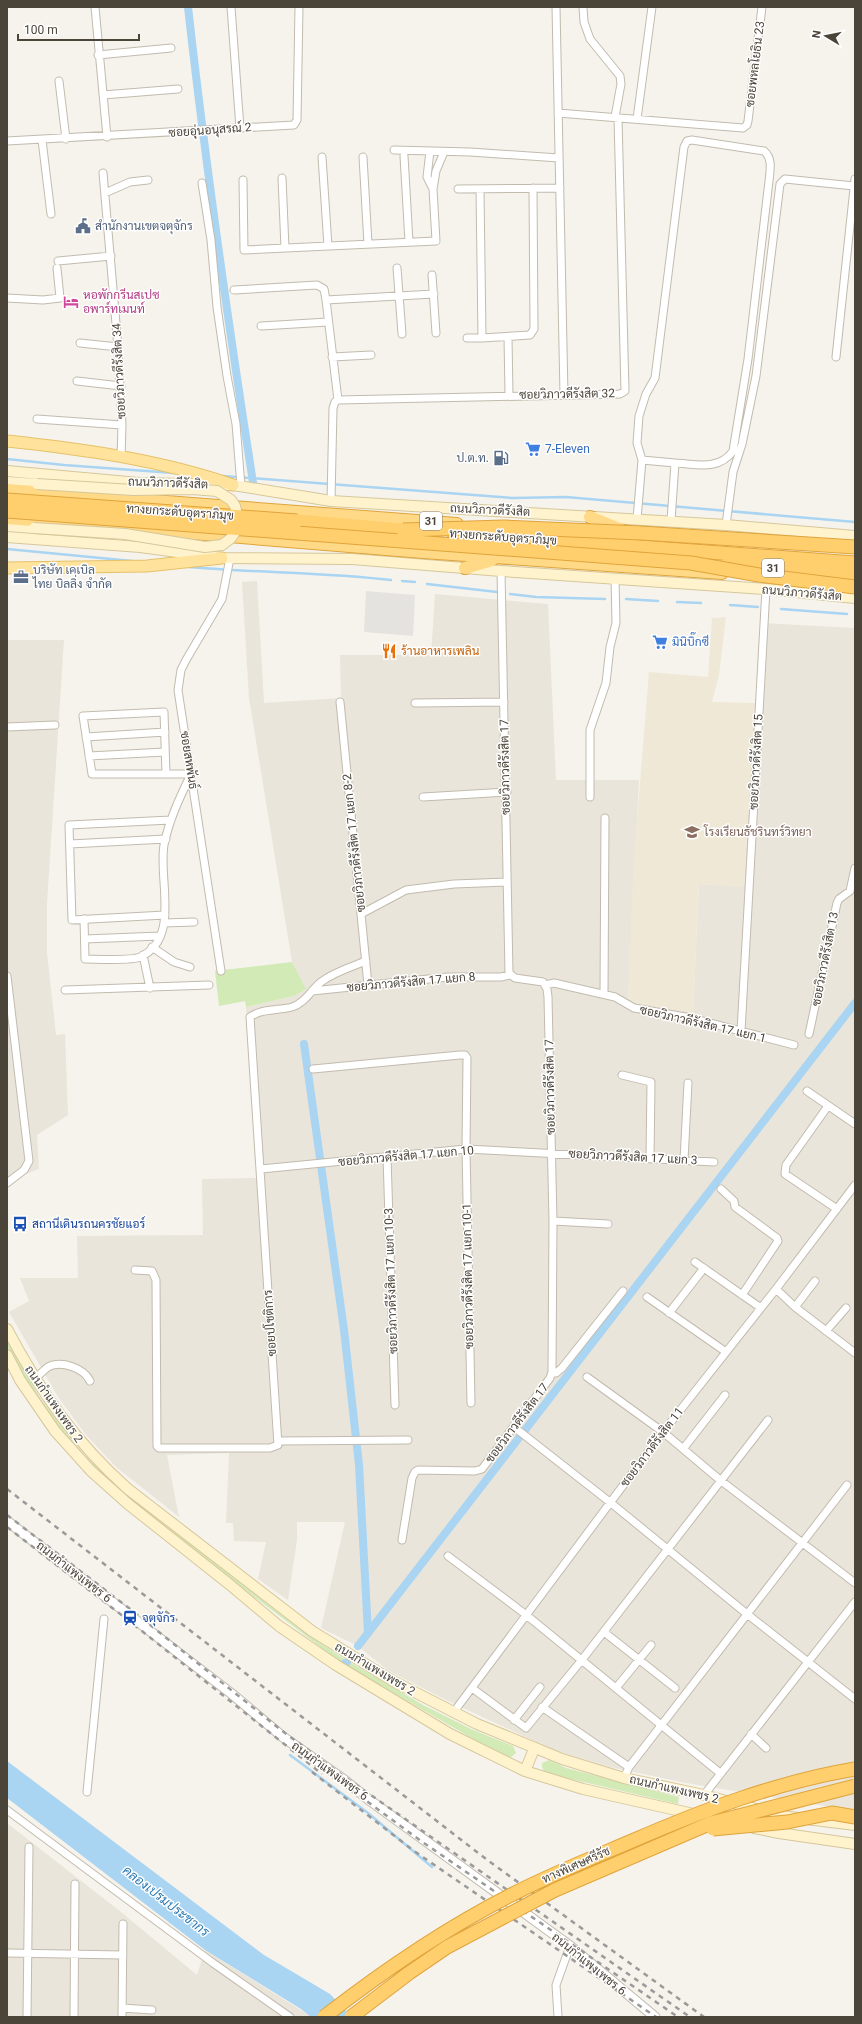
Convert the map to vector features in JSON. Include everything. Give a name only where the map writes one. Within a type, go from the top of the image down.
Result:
[{"type":"highway","name":"ถนนวิภาวดีรังสิต","points":[[7,490],[855,552]]},
{"type":"highway","name":"ทางยกระดับอุตราภิมุข","points":[[7,500],[855,563]]},
{"type":"highway","name":"ทางยกระดับอุตราภิมุข","points":[[7,511],[855,574]]},
{"type":"highway","points":[[590,517],[637,537]]},
{"type":"highway","name":"ถนนวิภาวดีรังสิต","points":[[7,518],[501,558],[855,583]]},
{"type":"highway","points":[[403,530],[504,526],[855,547]]},
{"type":"highway","points":[[465,568],[501,558]]},
{"type":"highway","points":[[690,562],[759,575],[855,587]]},
{"type":"highway","name":"ทางพิเศษศรีรัช","points":[[324,2017],[359,1990],[431,1941],[512,1894],[558,1872],[699,1812],[751,1795],[855,1769]]},
{"type":"highway","name":"ทางพิเศษศรีรัช","points":[[351,2017],[409,1973],[447,1947],[555,1890],[711,1823],[855,1786]]},
{"type":"highway","points":[[696,1830],[787,1822],[832,1812],[855,1817]]},
{"type":"main road","points":[[7,441],[121,458],[202,475],[237,485]]},
{"type":"main road","name":"ถนนวิภาวดีรังสิต","points":[[7,471],[139,483],[237,485],[331,501],[671,521],[855,536]]},
{"type":"main road","points":[[7,482],[133,490],[192,489],[217,491],[231,500],[235,506],[238,519],[236,531],[230,539],[222,545],[205,547],[125,534],[7,526]]},
{"type":"main road","name":"ถนนวิภาวดีรังสิต","points":[[7,537],[140,547],[227,561],[352,559],[766,589],[855,598]]},
{"type":"main road","points":[[9,568],[147,566],[227,561]]},
{"type":"main road","name":"ถนนกำแพงเพชร 2","points":[[7,1329],[36,1378],[70,1430],[91,1454],[128,1489],[312,1631],[393,1681],[453,1713],[534,1749],[624,1778],[704,1795],[782,1816],[855,1825]]},
{"type":"main road","name":"ถนนกำแพงเพชร 2","points":[[7,1355],[24,1386],[55,1431],[91,1471],[128,1504],[229,1584],[279,1626],[336,1665],[410,1711],[488,1754],[525,1771],[583,1789],[779,1833],[855,1844]]},
{"type":"main road","points":[[525,1771],[534,1749]]},
{"type":"street","points":[[95,7],[98,55],[107,136]]},
{"type":"street","points":[[231,7],[240,128]]},
{"type":"street","name":"ซอยอุ่นอนุสรณ์ 2","points":[[7,141],[66,139],[292,125],[296,122],[299,7]]},
{"type":"street","points":[[556,7],[564,395]]},
{"type":"street","points":[[583,7],[584,22],[590,39],[620,76],[621,84],[616,117]]},
{"type":"street","points":[[558,113],[637,119],[652,7]]},
{"type":"street","name":"ซอยพหลโยธิน 23","points":[[637,119],[740,128],[745,127],[748,121],[762,7]]},
{"type":"street","points":[[98,55],[171,48]]},
{"type":"street","points":[[59,81],[66,139]]},
{"type":"street","points":[[103,95],[178,89]]},
{"type":"street","name":"ซอยวิภาวดีรังสิต 32","points":[[338,400],[509,395],[620,394],[625,391],[616,117]]},
{"type":"street","points":[[42,140],[51,214]]},
{"type":"street","points":[[637,519],[642,460],[637,443],[639,416],[646,394],[655,378],[684,147],[687,142],[692,140],[764,151],[767,153],[770,162],[769,181],[748,359],[733,451],[725,461],[714,465],[642,460]]},
{"type":"street","points":[[394,150],[559,158]]},
{"type":"street","points":[[430,151],[427,177],[433,189]]},
{"type":"street","points":[[243,180],[244,250],[436,241],[433,189],[436,171],[444,152]]},
{"type":"street","points":[[404,156],[409,242]]},
{"type":"street","points":[[322,157],[328,246]]},
{"type":"street","points":[[363,157],[368,244]]},
{"type":"street","name":"ซอยวิภาวดีรังสิต 34","points":[[102,173],[111,256],[118,347],[122,425],[121,458]]},
{"type":"street","points":[[282,178],[285,248]]},
{"type":"street","points":[[726,525],[733,472],[742,444],[756,376],[780,184],[785,179],[855,183],[836,357]]},
{"type":"street","points":[[104,193],[130,182],[148,180]]},
{"type":"street","points":[[202,183],[211,240],[225,361],[236,424],[237,485]]},
{"type":"street","points":[[467,338],[508,338],[530,335],[534,329],[533,188]]},
{"type":"street","points":[[458,189],[560,188]]},
{"type":"street","points":[[480,189],[482,338]]},
{"type":"street","points":[[7,298],[43,300],[60,298],[57,264],[111,256]]},
{"type":"street","points":[[398,268],[402,334]]},
{"type":"street","points":[[432,275],[436,333]]},
{"type":"street","points":[[234,290],[317,285],[324,289],[338,400],[332,408],[331,501]]},
{"type":"street","points":[[326,300],[434,294]]},
{"type":"street","points":[[261,326],[328,322]]},
{"type":"street","points":[[508,338],[509,395]]},
{"type":"street","points":[[80,343],[118,347]]},
{"type":"street","points":[[332,357],[371,355]]},
{"type":"street","points":[[77,381],[120,386]]},
{"type":"street","points":[[37,419],[122,425]]},
{"type":"street","points":[[671,521],[675,463]]},
{"type":"street","name":"ซอยสหพันธ์","points":[[221,972],[178,690],[186,660],[222,599],[227,574],[227,561]]},
{"type":"street","name":"ซอยวิภาวดีรังสิต 17","points":[[501,571],[510,975]]},
{"type":"street","points":[[590,797],[590,730],[606,683],[610,647],[616,623],[615,579]]},
{"type":"street","name":"ซอยวิภาวดีรังสิต 15","points":[[741,1031],[766,589]]},
{"type":"street","name":"ซอยวิภาวดีรังสิต 17 แยก 8-2","points":[[340,702],[368,985]]},
{"type":"street","points":[[415,703],[504,702]]},
{"type":"street","points":[[84,919],[85,959],[138,958],[144,955],[152,947],[160,936],[164,923],[163,858],[166,839],[171,820],[191,774],[166,774],[92,774],[83,716],[164,712],[166,774]]},
{"type":"street","points":[[7,727],[56,725]]},
{"type":"street","points":[[86,736],[165,732]]},
{"type":"street","points":[[89,756],[165,752]]},
{"type":"street","points":[[423,796],[506,792]]},
{"type":"street","points":[[604,994],[605,818]]},
{"type":"street","points":[[165,915],[72,920],[69,825],[171,820]]},
{"type":"street","points":[[70,844],[166,839]]},
{"type":"street","name":"ซอยวิภาวดีรังสิต 13","points":[[810,1034],[837,903],[839,899],[850,891],[855,868]]},
{"type":"street","points":[[361,914],[406,890],[454,884],[507,882]]},
{"type":"street","points":[[164,923],[194,922]]},
{"type":"street","points":[[85,939],[160,936]]},
{"type":"street","points":[[152,947],[167,959],[190,967]]},
{"type":"street","points":[[144,955],[150,988]]},
{"type":"street","name":"ซอยปโชติการ","points":[[278,1441],[250,1017],[255,1013],[267,1010],[293,1007],[303,1000],[320,983],[334,974],[366,961]]},
{"type":"street","points":[[510,975],[514,978],[543,982],[545,985]]},
{"type":"street","name":"ซอยวิภาวดีรังสิต 17 แยก 8","points":[[312,991],[448,977],[501,977],[510,975]]},
{"type":"street","points":[[7,976],[29,1150],[29,1161],[24,1170],[7,1183]]},
{"type":"street","name":"ซอยวิภาวดีรังสิต 17 แยก 1","points":[[545,985],[554,983],[604,994],[615,997],[634,1008],[691,1018],[794,1045]]},
{"type":"street","points":[[65,990],[209,985]]},
{"type":"street","name":"ซอยวิภาวดีรังสิต 17","points":[[402,1540],[412,1478],[415,1472],[418,1470],[475,1471],[482,1469],[550,1378],[552,1373],[553,1221],[548,997],[545,985]]},
{"type":"street","name":"ซอยวิภาวดีรังสิต 17 แยก 10-1","points":[[313,1069],[464,1055],[468,1061],[466,1149],[471,1403]]},
{"type":"street","points":[[622,1075],[651,1082],[650,1159]]},
{"type":"street","points":[[684,1160],[688,1083]]},
{"type":"street","points":[[807,1091],[855,1124]]},
{"type":"street","points":[[828,1106],[786,1165],[785,1174],[837,1209]]},
{"type":"street","name":"ซอยวิภาวดีรังสิต 17 แยก 10","points":[[261,1169],[466,1149],[551,1153]]},
{"type":"street","name":"ซอยวิภาวดีรังสิต 17 แยก 3","points":[[551,1153],[714,1162]]},
{"type":"street","name":"ซอยวิภาวดีรังสิต 17 แยก 10-3","points":[[387,1157],[395,1405]]},
{"type":"street","name":"ซอยวิภาวดีรังสิต 11","points":[[453,1713],[525,1614],[611,1503],[663,1432],[776,1289],[855,1185]]},
{"type":"street","points":[[721,1189],[734,1201],[735,1207],[777,1238],[778,1241],[742,1295]]},
{"type":"street","points":[[553,1221],[608,1224]]},
{"type":"street","points":[[695,1262],[761,1308]]},
{"type":"street","points":[[669,1313],[704,1268]]},
{"type":"street","points":[[135,1270],[152,1271],[156,1280],[157,1430],[159,1448],[270,1448],[278,1445],[278,1441],[408,1440]]},
{"type":"street","points":[[795,1307],[815,1281]]},
{"type":"street","points":[[776,1289],[795,1307],[855,1353]]},
{"type":"street","points":[[552,1373],[556,1374],[562,1368],[623,1291]]},
{"type":"street","points":[[646,1298],[726,1352]]},
{"type":"street","points":[[826,1331],[846,1308]]},
{"type":"street","points":[[36,1378],[48,1367],[65,1366],[78,1368],[88,1376],[90,1381]]},
{"type":"street","points":[[587,1377],[663,1432],[720,1480],[855,1583]]},
{"type":"street","points":[[683,1449],[725,1394]]},
{"type":"street","points":[[472,1688],[526,1728],[604,1632],[669,1549],[720,1480],[768,1420]]},
{"type":"street","points":[[514,1427],[669,1549],[807,1663],[855,1699]]},
{"type":"street","points":[[624,1778],[629,1767],[747,1614],[804,1543],[847,1485]]},
{"type":"street","name":"ถนนกำแพงเพชร 6","points":[[7,1521],[232,1694],[283,1737],[343,1779],[368,1799],[570,1946],[655,2017]]},
{"type":"street","points":[[448,1556],[525,1614],[720,1773]]},
{"type":"street","points":[[704,1795],[855,1602]]},
{"type":"street","points":[[87,1792],[104,1619]]},
{"type":"street","points":[[604,1632],[675,1688]]},
{"type":"street","points":[[616,1688],[651,1645]]},
{"type":"street","points":[[514,1720],[540,1687]]},
{"type":"street","points":[[542,1707],[629,1767]]},
{"type":"street","points":[[751,1734],[766,1748]]},
{"type":"street","points":[[7,1810],[213,1964],[290,2017]]},
{"type":"street","points":[[27,2017],[29,1847]]},
{"type":"street","points":[[74,2017],[76,1955],[75,1884]]},
{"type":"street","points":[[122,2017],[123,1924]]},
{"type":"street","points":[[558,2017],[556,1985],[558,1974],[570,1946]]},
{"type":"street","points":[[7,1953],[123,1956]]},
{"type":"street","points":[[122,2008],[152,2010]]},
{"type":"shaded area","points":[[257,581],[264,703],[341,698],[340,655],[431,655],[435,594],[548,604],[556,780],[639,780],[628,1000],[637,1006],[693,1012],[699,884],[744,886],[760,623],[855,628],[855,1811],[686,1783],[610,1767],[554,1750],[448,1701],[389,1671],[356,1645],[321,1628],[345,1522],[297,1522],[297,1540],[288,1600],[258,1579],[266,1542],[234,1541],[233,1523],[226,1523],[229,1453],[167,1455],[179,1517],[116,1467],[86,1435],[58,1397],[9,1312],[29,1301],[20,1278],[78,1278],[77,1236],[203,1235],[202,1179],[257,1178],[246,1007],[294,996],[306,989],[292,962],[249,698],[242,582]]},
{"type":"shaded area","points":[[366,591],[415,595],[413,636],[364,632]]},
{"type":"shaded area","name":"โรงเรียนธัชรินทร์วิทยา","points":[[726,617],[719,675],[712,702],[755,703],[744,887],[699,884],[693,1012],[637,1006],[628,1000],[634,857],[649,672],[708,677],[712,618]]},
{"type":"shaded area","points":[[7,640],[64,640],[47,904],[47,952],[56,1035],[65,1034],[68,1115],[37,1135],[39,1169],[7,1181]]},
{"type":"shaded area","points":[[7,1823],[121,1912],[197,1975],[205,1950],[312,2017],[7,2017]]},
{"type":"green space","points":[[292,962],[306,989],[294,996],[246,1007],[245,1001],[219,1006],[215,971]]},
{"type":"green space","points":[[7,1339],[40,1398],[87,1458],[120,1488],[301,1630],[341,1657],[423,1705],[473,1730],[513,1746],[516,1753],[510,1758],[492,1750],[339,1661],[143,1512],[100,1475],[69,1441],[39,1401],[7,1346]]},
{"type":"green space","points":[[549,1760],[566,1768],[679,1797],[678,1804],[545,1773],[542,1763]]},
{"type":"water","name":"คลองเปรมประชากร","points":[[7,1761],[264,1955],[330,1994],[352,2017],[311,2017],[301,2009],[205,1950],[7,1798]]},
{"type":"waterway","points":[[188,7],[218,248],[254,489]]},
{"type":"waterway","points":[[7,459],[64,465],[174,473]]},
{"type":"waterway","points":[[223,476],[512,498],[566,497],[855,522]]},
{"type":"waterway","points":[[7,549],[132,561]]},
{"type":"waterway","points":[[189,567],[341,575],[391,580]]},
{"type":"waterway","points":[[402,581],[415,582]]},
{"type":"waterway","points":[[427,584],[497,592]]},
{"type":"waterway","points":[[510,594],[536,597],[605,599]]},
{"type":"waterway","points":[[626,599],[658,601]]},
{"type":"waterway","points":[[677,602],[701,603]]},
{"type":"waterway","points":[[730,605],[758,607]]},
{"type":"waterway","points":[[781,609],[847,614]]},
{"type":"waterway","points":[[358,1646],[855,1003]]},
{"type":"waterway","points":[[304,1044],[344,1330],[359,1465],[368,1633]]},
{"type":"waterway","points":[[290,1755],[368,1813],[432,1867]]},
{"type":"railway","points":[[7,1489],[486,1859],[704,2017]]},
{"type":"railway","points":[[7,1515],[134,1612],[281,1730],[342,1775],[690,2017]]},
{"type":"railway","points":[[7,1527],[128,1620],[322,1774]]},
{"type":"railway","points":[[319,1766],[421,1841],[678,2017]]},
{"type":"railway","points":[[312,1772],[414,1851],[656,2017]]},
{"type":"place","name":"สำนักงานเขตจตุจักร","points":[[83,226]]},
{"type":"place","name":"หอพักกรีนสเปซ อพาร์ทเมนท์","points":[[71,302]]},
{"type":"place","name":"7-Eleven","points":[[533,449]]},
{"type":"place","name":"ป.ต.ท.","points":[[501,458]]},
{"type":"place","name":"บริษัท เคเบิล ไทย บิลลิ่ง จำกัด","points":[[21,577]]},
{"type":"place","name":"มินิบิ๊กซี","points":[[660,642]]},
{"type":"place","name":"ร้านอาหารเพลิน","points":[[389,651]]},
{"type":"place","name":"โรงเรียนธัชรินทร์วิทยา","points":[[692,832]]},
{"type":"place","name":"สถานีเดินรถนครชัยแอร์","points":[[20,1224]]},
{"type":"place","name":"จตุจักร","points":[[130,1618]]}]
